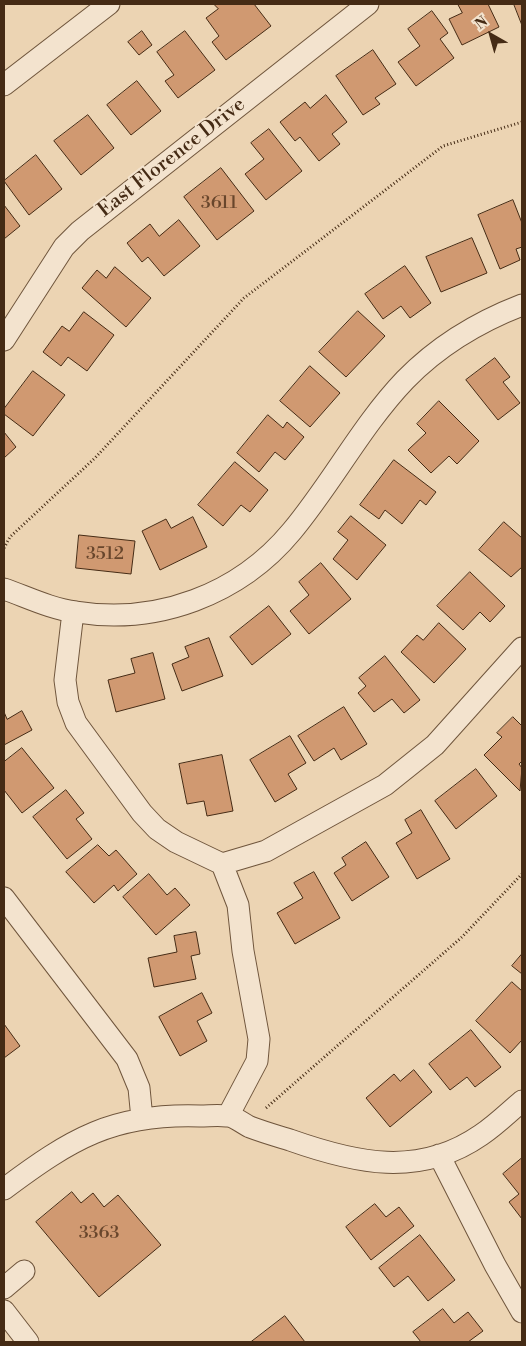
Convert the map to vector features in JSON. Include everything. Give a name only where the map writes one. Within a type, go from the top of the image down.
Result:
[{"type":"street","points":[[4,85],[109,4]]},
{"type":"street","name":"East Florence Drive","points":[[4,340],[64,247],[80,231],[368,4]]},
{"type":"street","points":[[4,589],[73,612],[102,615],[149,613],[189,603],[214,593],[243,576],[268,557],[292,531],[382,408],[405,380],[460,334],[492,317],[522,306]]},
{"type":"street","points":[[73,612],[64,680],[68,702],[76,723],[142,812],[158,829],[176,842],[222,864],[266,851],[385,785],[435,745],[522,648]]},
{"type":"street","points":[[222,864],[238,905],[243,951],[259,1039],[257,1061],[228,1116]]},
{"type":"street","points":[[4,898],[127,1059],[139,1088],[142,1119]]},
{"type":"street","points":[[4,1189],[71,1142],[113,1125],[142,1119],[180,1115],[228,1116],[249,1126],[348,1159],[395,1163],[439,1155],[481,1135],[522,1101]]},
{"type":"street","points":[[439,1155],[495,1265],[522,1312]]},
{"type":"street","points":[[4,1288],[24,1271]]},
{"type":"street","points":[[4,1311],[28,1342]]},
{"type":"path","points":[[4,548],[10,537],[95,458],[244,298],[443,146],[522,122]]},
{"type":"path","points":[[266,1108],[462,937],[522,874]]},
{"type":"building","points":[[214,4],[254,4],[271,26],[226,60],[212,42],[219,36],[206,18],[218,9]]},
{"type":"building","points":[[458,4],[488,4],[499,27],[462,45],[449,19],[462,13]]},
{"type":"building","points":[[514,4],[522,4],[522,25]]},
{"type":"building","points":[[432,11],[448,33],[440,39],[454,58],[416,86],[398,62],[420,46],[408,29]]},
{"type":"building","points":[[142,31],[152,45],[139,55],[128,42]]},
{"type":"building","points":[[185,31],[215,70],[178,98],[165,81],[174,75],[157,52]]},
{"type":"building","points":[[373,50],[396,84],[375,98],[380,104],[363,115],[336,76]]},
{"type":"building","points":[[137,81],[161,111],[131,135],[107,105]]},
{"type":"building","points":[[326,95],[347,122],[332,134],[340,144],[319,161],[300,137],[295,141],[280,122],[305,102],[310,108]]},
{"type":"building","points":[[88,115],[114,148],[81,175],[54,141]]},
{"type":"building","points":[[269,129],[302,171],[266,200],[245,174],[264,159],[251,143]]},
{"type":"building","points":[[36,155],[62,189],[29,215],[4,181]]},
{"type":"building","points":[[221,168],[254,211],[217,240],[184,197]]},
{"type":"building","points":[[513,200],[522,223],[522,247],[516,249],[520,260],[500,269],[478,215]]},
{"type":"building","points":[[4,205],[20,226],[4,239]]},
{"type":"building","points":[[179,220],[200,246],[164,276],[148,257],[142,262],[127,243],[150,224],[159,236]]},
{"type":"building","points":[[472,238],[487,273],[441,292],[426,257]]},
{"type":"building","points":[[405,266],[431,303],[410,318],[401,306],[383,319],[365,294]]},
{"type":"building","points":[[115,267],[151,298],[126,327],[82,288],[97,270],[106,278]]},
{"type":"building","points":[[358,311],[385,336],[346,377],[319,352]]},
{"type":"building","points":[[84,312],[114,335],[87,371],[68,357],[61,366],[43,352],[62,326],[69,331]]},
{"type":"building","points":[[495,358],[510,377],[503,382],[520,403],[498,420],[466,380]]},
{"type":"building","points":[[310,366],[340,393],[310,427],[280,401]]},
{"type":"building","points":[[33,371],[65,395],[33,436],[4,414],[4,409]]},
{"type":"building","points":[[439,401],[479,441],[457,464],[449,456],[431,473],[408,450],[426,433],[417,424]]},
{"type":"building","points":[[268,415],[283,428],[287,422],[304,437],[285,460],[275,452],[259,472],[237,453]]},
{"type":"building","points":[[4,432],[16,447],[4,458]]},
{"type":"building","points":[[394,460],[436,492],[426,505],[420,500],[402,524],[385,510],[379,519],[360,505]]},
{"type":"building","points":[[235,462],[268,490],[250,512],[241,505],[223,526],[198,505]]},
{"type":"building","points":[[351,516],[386,545],[357,580],[333,559],[348,540],[338,532]]},
{"type":"building","points":[[193,517],[207,547],[160,570],[142,531],[166,519],[171,528]]},
{"type":"building","points":[[504,522],[522,538],[522,567],[511,577],[479,550]]},
{"type":"building","points":[[79,535],[135,541],[131,574],[76,568]]},
{"type":"building","points":[[321,563],[351,599],[309,634],[290,611],[309,595],[299,582]]},
{"type":"building","points":[[470,572],[505,606],[490,622],[480,612],[463,630],[437,606]]},
{"type":"building","points":[[269,606],[291,634],[252,665],[230,637]]},
{"type":"building","points":[[439,623],[466,649],[434,683],[401,652],[417,635],[423,640]]},
{"type":"building","points":[[209,638],[223,676],[182,691],[172,664],[189,657],[185,647]]},
{"type":"building","points":[[153,653],[165,699],[116,712],[108,680],[135,673],[131,659]]},
{"type":"building","points":[[385,656],[420,700],[404,713],[392,699],[374,712],[358,693],[366,686],[359,678]]},
{"type":"building","points":[[344,707],[367,744],[341,760],[334,748],[314,761],[298,736]]},
{"type":"building","points":[[22,711],[32,730],[4,745],[4,712],[7,719]]},
{"type":"building","points":[[513,717],[522,726],[522,761],[519,764],[522,768],[520,791],[484,755],[502,737],[497,733]]},
{"type":"building","points":[[290,736],[306,763],[288,774],[297,789],[275,802],[250,760]]},
{"type":"building","points":[[22,748],[54,788],[22,813],[4,790],[4,762]]},
{"type":"building","points":[[222,755],[233,811],[207,816],[204,801],[187,804],[179,764]]},
{"type":"building","points":[[476,769],[497,796],[456,829],[435,801]]},
{"type":"building","points":[[66,790],[84,813],[76,819],[92,839],[67,859],[33,817]]},
{"type":"building","points":[[421,810],[450,859],[417,879],[396,843],[412,833],[405,820]]},
{"type":"building","points":[[366,842],[389,877],[352,901],[334,873],[346,865],[342,858]]},
{"type":"building","points":[[98,845],[109,856],[116,850],[137,874],[118,891],[114,885],[94,903],[66,872]]},
{"type":"building","points":[[314,872],[340,918],[295,944],[277,913],[303,898],[294,883]]},
{"type":"building","points":[[149,874],[167,895],[175,888],[190,905],[156,935],[123,897]]},
{"type":"building","points":[[196,932],[200,954],[191,956],[196,979],[154,987],[148,958],[177,952],[174,936]]},
{"type":"building","points":[[522,954],[522,974],[512,966]]},
{"type":"building","points":[[512,982],[522,991],[522,1040],[510,1053],[476,1021]]},
{"type":"building","points":[[202,993],[212,1013],[197,1021],[207,1041],[180,1056],[159,1017]]},
{"type":"building","points":[[4,1024],[20,1046],[4,1058]]},
{"type":"building","points":[[471,1030],[501,1067],[475,1087],[467,1077],[450,1090],[429,1064]]},
{"type":"building","points":[[414,1070],[432,1092],[390,1127],[366,1098],[394,1074],[400,1081]]},
{"type":"building","points":[[522,1158],[522,1219],[509,1202],[519,1194],[503,1174]]},
{"type":"building","points":[[72,1192],[81,1203],[93,1193],[104,1207],[118,1195],[161,1245],[99,1297],[36,1222]]},
{"type":"building","points":[[375,1204],[386,1217],[399,1207],[414,1226],[371,1260],[346,1227]]},
{"type":"building","points":[[420,1235],[455,1280],[428,1301],[408,1276],[394,1287],[379,1268]]},
{"type":"building","points":[[443,1309],[454,1323],[468,1312],[483,1331],[468,1342],[421,1342],[413,1332]]},
{"type":"building","points":[[285,1316],[305,1342],[251,1342]]}]
